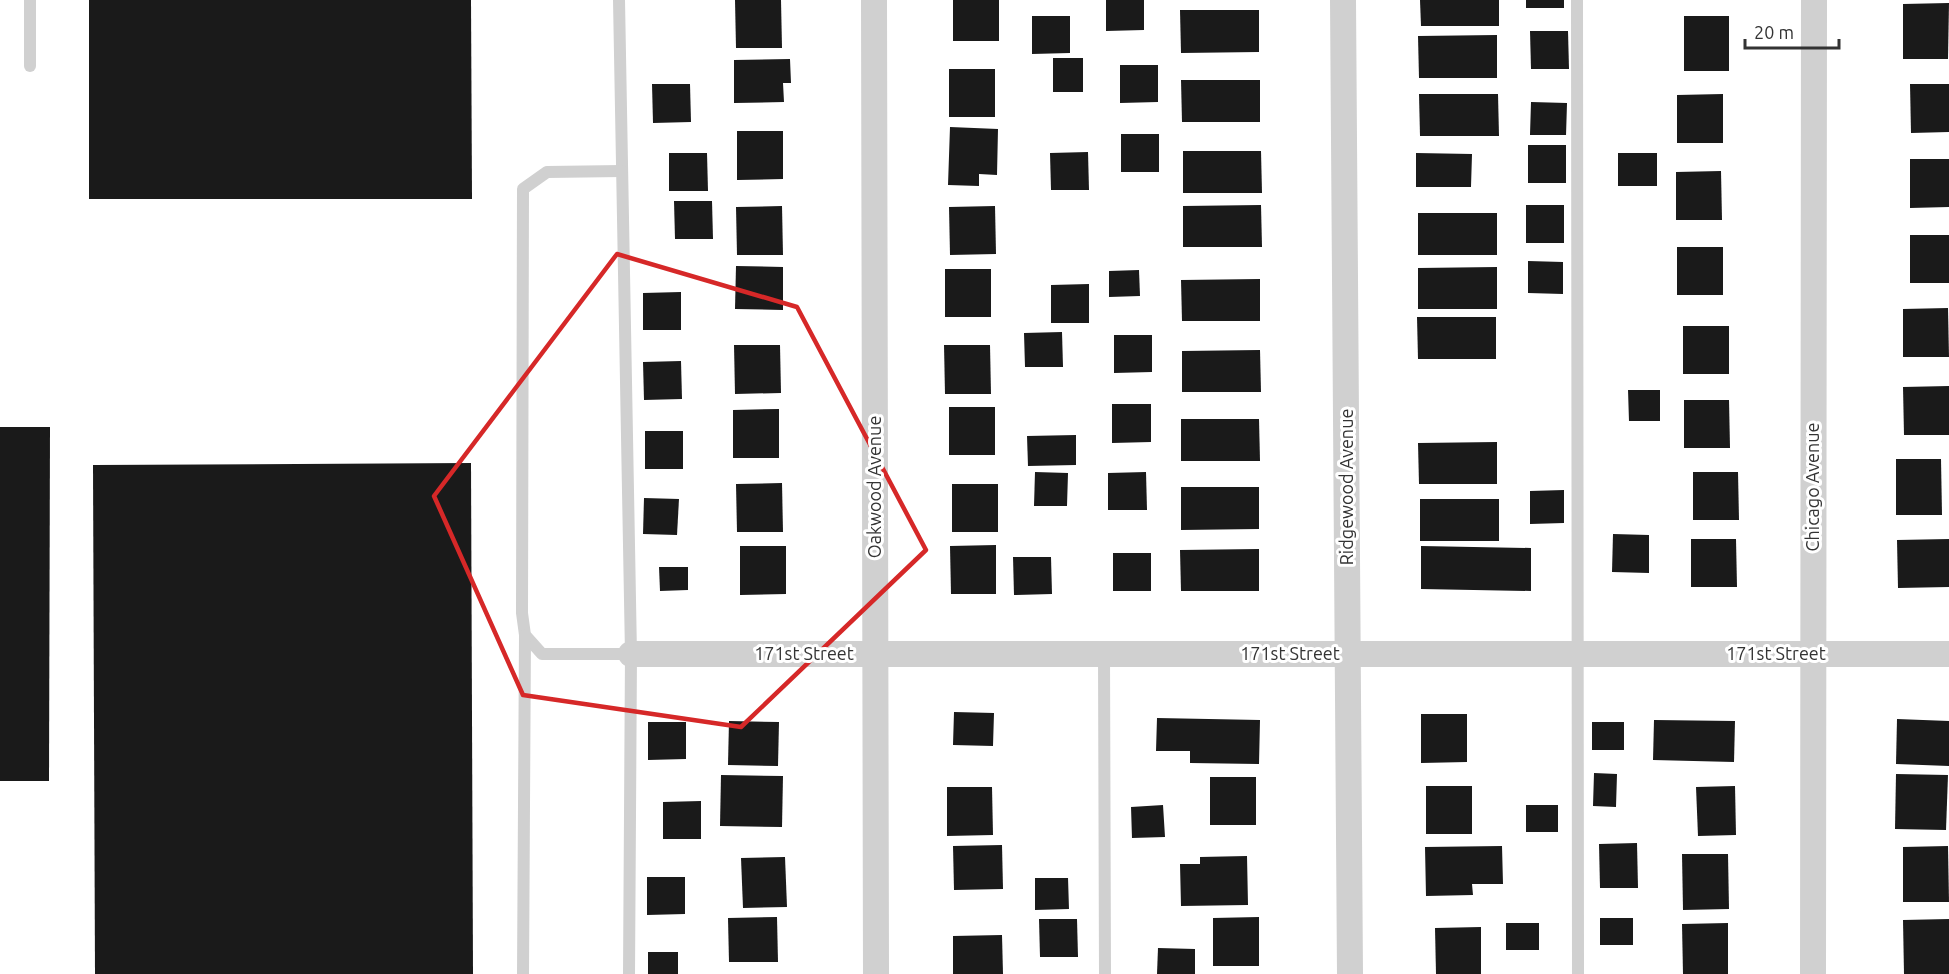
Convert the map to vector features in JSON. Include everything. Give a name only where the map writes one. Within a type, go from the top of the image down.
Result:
[{"type":"street","name":"Oakwood Avenue","points":[[874,0],[876,974]]},
{"type":"street","name":"Ridgewood Avenue","points":[[1343,0],[1350,974]]},
{"type":"street","name":"Chicago Avenue","points":[[1813,974],[1814,0]]},
{"type":"street","name":"171st Street","points":[[631,654],[1949,654]]},
{"type":"lane","points":[[30,0],[30,66]]},
{"type":"lane","points":[[619,0],[631,654],[629,974]]},
{"type":"lane","points":[[1577,0],[1578,974]]},
{"type":"lane","points":[[523,974],[525,635],[522,613],[523,189],[547,172],[622,171]]},
{"type":"lane","points":[[525,635],[542,654],[631,654]]},
{"type":"lane","points":[[1104,654],[1105,974]]},
{"type":"highlighted area","points":[[617,254],[797,307],[926,550],[741,727],[523,695],[434,496]]},
{"type":"building","points":[[89,0],[471,0],[472,199],[89,199]]},
{"type":"building","points":[[735,0],[781,0],[782,48],[736,48]]},
{"type":"building","points":[[953,0],[999,0],[999,41],[953,41]]},
{"type":"building","points":[[1106,0],[1144,0],[1144,30],[1106,31]]},
{"type":"building","points":[[1420,0],[1499,0],[1499,26],[1421,26]]},
{"type":"building","points":[[1526,0],[1564,0],[1564,8],[1526,8]]},
{"type":"building","points":[[1949,3],[1948,59],[1903,59],[1903,4]]},
{"type":"building","points":[[1180,10],[1259,10],[1259,52],[1181,53]]},
{"type":"building","points":[[1032,16],[1070,16],[1070,53],[1032,54]]},
{"type":"building","points":[[1684,16],[1729,16],[1729,71],[1684,71]]},
{"type":"building","points":[[1530,31],[1568,31],[1569,69],[1531,69]]},
{"type":"building","points":[[1497,35],[1497,78],[1419,78],[1418,36]]},
{"type":"building","points":[[1053,58],[1083,58],[1083,92],[1053,92]]},
{"type":"building","points":[[790,59],[791,83],[783,83],[784,102],[734,103],[734,60]]},
{"type":"building","points":[[1120,65],[1158,65],[1158,102],[1120,103]]},
{"type":"building","points":[[949,69],[995,69],[995,117],[949,117]]},
{"type":"building","points":[[1181,80],[1260,80],[1260,122],[1182,122]]},
{"type":"building","points":[[652,84],[690,84],[691,122],[653,123]]},
{"type":"building","points":[[1910,84],[1949,84],[1949,132],[1911,133]]},
{"type":"building","points":[[1419,94],[1498,94],[1499,136],[1420,136]]},
{"type":"building","points":[[1723,94],[1723,143],[1677,143],[1677,95]]},
{"type":"building","points":[[1531,102],[1567,103],[1566,135],[1530,135]]},
{"type":"building","points":[[950,127],[998,129],[997,175],[979,174],[979,186],[948,185]]},
{"type":"building","points":[[737,131],[783,131],[783,179],[737,180]]},
{"type":"building","points":[[1121,134],[1159,134],[1159,172],[1121,172]]},
{"type":"building","points":[[1528,145],[1566,145],[1566,183],[1528,183]]},
{"type":"building","points":[[1183,151],[1261,151],[1262,193],[1183,193]]},
{"type":"building","points":[[1088,152],[1089,190],[1051,190],[1050,153]]},
{"type":"building","points":[[669,153],[707,153],[708,191],[669,191]]},
{"type":"building","points":[[1416,153],[1472,154],[1471,187],[1416,187]]},
{"type":"building","points":[[1618,153],[1657,153],[1657,186],[1618,186]]},
{"type":"building","points":[[1910,159],[1949,159],[1949,207],[1910,208]]},
{"type":"building","points":[[1721,171],[1722,220],[1676,220],[1676,172]]},
{"type":"building","points":[[674,201],[712,201],[713,239],[675,239]]},
{"type":"building","points":[[1261,205],[1262,247],[1183,247],[1183,206]]},
{"type":"building","points":[[1526,205],[1564,205],[1564,243],[1526,243]]},
{"type":"building","points":[[782,206],[783,255],[737,255],[736,207]]},
{"type":"building","points":[[995,206],[996,254],[950,255],[949,207]]},
{"type":"building","points":[[1418,213],[1497,213],[1497,255],[1418,255]]},
{"type":"building","points":[[1910,235],[1949,235],[1949,283],[1910,283]]},
{"type":"building","points":[[1677,247],[1723,247],[1723,295],[1677,295]]},
{"type":"building","points":[[1528,261],[1563,262],[1563,294],[1528,293]]},
{"type":"building","points":[[736,266],[783,267],[783,310],[735,309]]},
{"type":"building","points":[[1497,267],[1497,309],[1418,309],[1418,268]]},
{"type":"building","points":[[945,269],[991,269],[991,317],[945,317]]},
{"type":"building","points":[[1139,270],[1140,296],[1109,297],[1109,271]]},
{"type":"building","points":[[1260,279],[1260,321],[1182,321],[1181,280]]},
{"type":"building","points":[[1089,284],[1089,323],[1051,323],[1051,285]]},
{"type":"building","points":[[681,292],[681,330],[643,330],[643,293]]},
{"type":"building","points":[[1948,308],[1949,357],[1903,357],[1903,309]]},
{"type":"building","points":[[1417,317],[1496,317],[1496,359],[1418,359]]},
{"type":"building","points":[[1683,326],[1729,326],[1729,374],[1683,374]]},
{"type":"building","points":[[1062,332],[1063,367],[1025,367],[1024,333]]},
{"type":"building","points":[[1114,335],[1152,335],[1152,372],[1114,373]]},
{"type":"building","points":[[734,345],[780,345],[781,393],[735,394]]},
{"type":"building","points":[[944,345],[990,345],[991,394],[945,394]]},
{"type":"building","points":[[1260,350],[1261,392],[1182,392],[1182,351]]},
{"type":"building","points":[[681,361],[682,399],[644,400],[643,362]]},
{"type":"building","points":[[1949,386],[1949,435],[1904,435],[1903,387]]},
{"type":"building","points":[[1628,390],[1660,390],[1660,421],[1629,421]]},
{"type":"building","points":[[1684,400],[1729,400],[1730,448],[1684,448]]},
{"type":"building","points":[[1112,404],[1151,404],[1151,442],[1112,443]]},
{"type":"building","points":[[949,407],[995,407],[995,455],[949,455]]},
{"type":"building","points":[[779,409],[779,458],[733,458],[733,410]]},
{"type":"building","points":[[1181,419],[1259,419],[1260,461],[1181,461]]},
{"type":"building","points":[[0,427],[50,427],[49,781],[0,781]]},
{"type":"building","points":[[645,431],[683,431],[683,469],[645,469]]},
{"type":"building","points":[[1076,435],[1076,465],[1028,466],[1027,436]]},
{"type":"building","points":[[1497,442],[1497,484],[1419,484],[1418,443]]},
{"type":"building","points":[[1896,459],[1941,459],[1942,515],[1896,515]]},
{"type":"building","points":[[471,463],[473,974],[95,974],[93,465]]},
{"type":"building","points":[[1035,472],[1068,473],[1067,506],[1034,506]]},
{"type":"building","points":[[1146,472],[1147,510],[1108,510],[1108,473]]},
{"type":"building","points":[[1693,472],[1738,472],[1739,520],[1693,520]]},
{"type":"building","points":[[782,483],[783,532],[737,532],[736,484]]},
{"type":"building","points":[[952,484],[998,484],[998,532],[952,532]]},
{"type":"building","points":[[1181,487],[1259,487],[1259,529],[1181,530]]},
{"type":"building","points":[[1564,490],[1564,523],[1530,524],[1530,491]]},
{"type":"building","points":[[644,498],[679,499],[677,535],[643,534]]},
{"type":"building","points":[[1420,499],[1499,499],[1499,541],[1420,541]]},
{"type":"building","points":[[1613,534],[1649,535],[1649,573],[1612,572]]},
{"type":"building","points":[[1691,539],[1736,539],[1737,587],[1691,587]]},
{"type":"building","points":[[1949,539],[1949,587],[1898,588],[1897,540]]},
{"type":"building","points":[[996,545],[996,594],[951,594],[950,546]]},
{"type":"building","points":[[740,546],[786,546],[786,594],[740,595]]},
{"type":"building","points":[[1421,546],[1531,548],[1531,591],[1421,589]]},
{"type":"building","points":[[1259,549],[1259,591],[1181,591],[1180,550]]},
{"type":"building","points":[[1113,553],[1151,553],[1151,591],[1113,591]]},
{"type":"building","points":[[1013,557],[1051,557],[1052,594],[1014,595]]},
{"type":"building","points":[[659,567],[688,567],[688,590],[660,591]]},
{"type":"building","points":[[954,712],[994,713],[993,746],[953,745]]},
{"type":"building","points":[[1421,714],[1467,714],[1467,762],[1421,763]]},
{"type":"building","points":[[1157,718],[1260,720],[1259,764],[1190,763],[1190,751],[1156,751]]},
{"type":"building","points":[[1897,719],[1949,721],[1949,766],[1896,764]]},
{"type":"building","points":[[1654,720],[1735,721],[1734,762],[1653,760]]},
{"type":"building","points":[[729,721],[779,722],[778,766],[728,765]]},
{"type":"building","points":[[648,722],[686,722],[686,759],[648,760]]},
{"type":"building","points":[[1592,722],[1624,722],[1624,750],[1592,750]]},
{"type":"building","points":[[1594,773],[1617,774],[1616,807],[1593,806]]},
{"type":"building","points":[[1896,774],[1948,775],[1946,830],[1895,829]]},
{"type":"building","points":[[721,775],[783,776],[782,827],[720,826]]},
{"type":"building","points":[[1210,777],[1256,777],[1256,825],[1210,825]]},
{"type":"building","points":[[1426,786],[1472,786],[1472,834],[1426,834]]},
{"type":"building","points":[[1735,786],[1736,835],[1698,836],[1696,787]]},
{"type":"building","points":[[947,787],[992,787],[993,835],[947,836]]},
{"type":"building","points":[[701,801],[701,839],[663,839],[663,802]]},
{"type":"building","points":[[1163,805],[1165,837],[1132,838],[1131,807]]},
{"type":"building","points":[[1526,805],[1558,805],[1558,832],[1526,832]]},
{"type":"building","points":[[1637,843],[1638,888],[1600,888],[1599,844]]},
{"type":"building","points":[[1002,845],[1003,889],[954,890],[953,846]]},
{"type":"building","points":[[1502,846],[1503,884],[1472,884],[1473,895],[1426,896],[1425,847]]},
{"type":"building","points":[[1948,846],[1949,902],[1903,902],[1903,847]]},
{"type":"building","points":[[1682,854],[1728,854],[1729,909],[1683,910]]},
{"type":"building","points":[[1247,856],[1248,905],[1181,906],[1180,864],[1200,864],[1200,857]]},
{"type":"building","points":[[785,857],[787,907],[743,908],[741,858]]},
{"type":"building","points":[[647,877],[685,877],[685,914],[647,915]]},
{"type":"building","points":[[1035,878],[1068,878],[1069,909],[1035,910]]},
{"type":"building","points":[[777,917],[778,962],[729,962],[728,918]]},
{"type":"building","points":[[1259,917],[1259,966],[1213,966],[1213,918]]},
{"type":"building","points":[[1600,918],[1633,918],[1633,945],[1600,945]]},
{"type":"building","points":[[1039,919],[1077,919],[1078,957],[1040,957]]},
{"type":"building","points":[[1949,919],[1949,974],[1904,974],[1903,920]]},
{"type":"building","points":[[1506,923],[1539,923],[1539,950],[1506,950]]},
{"type":"building","points":[[1728,923],[1728,974],[1683,974],[1682,924]]},
{"type":"building","points":[[1481,927],[1481,974],[1436,974],[1435,928]]},
{"type":"building","points":[[1002,935],[1003,974],[953,974],[953,936]]},
{"type":"building","points":[[1158,948],[1195,949],[1195,974],[1157,974]]},
{"type":"building","points":[[648,952],[678,952],[678,974],[648,974]]}]
